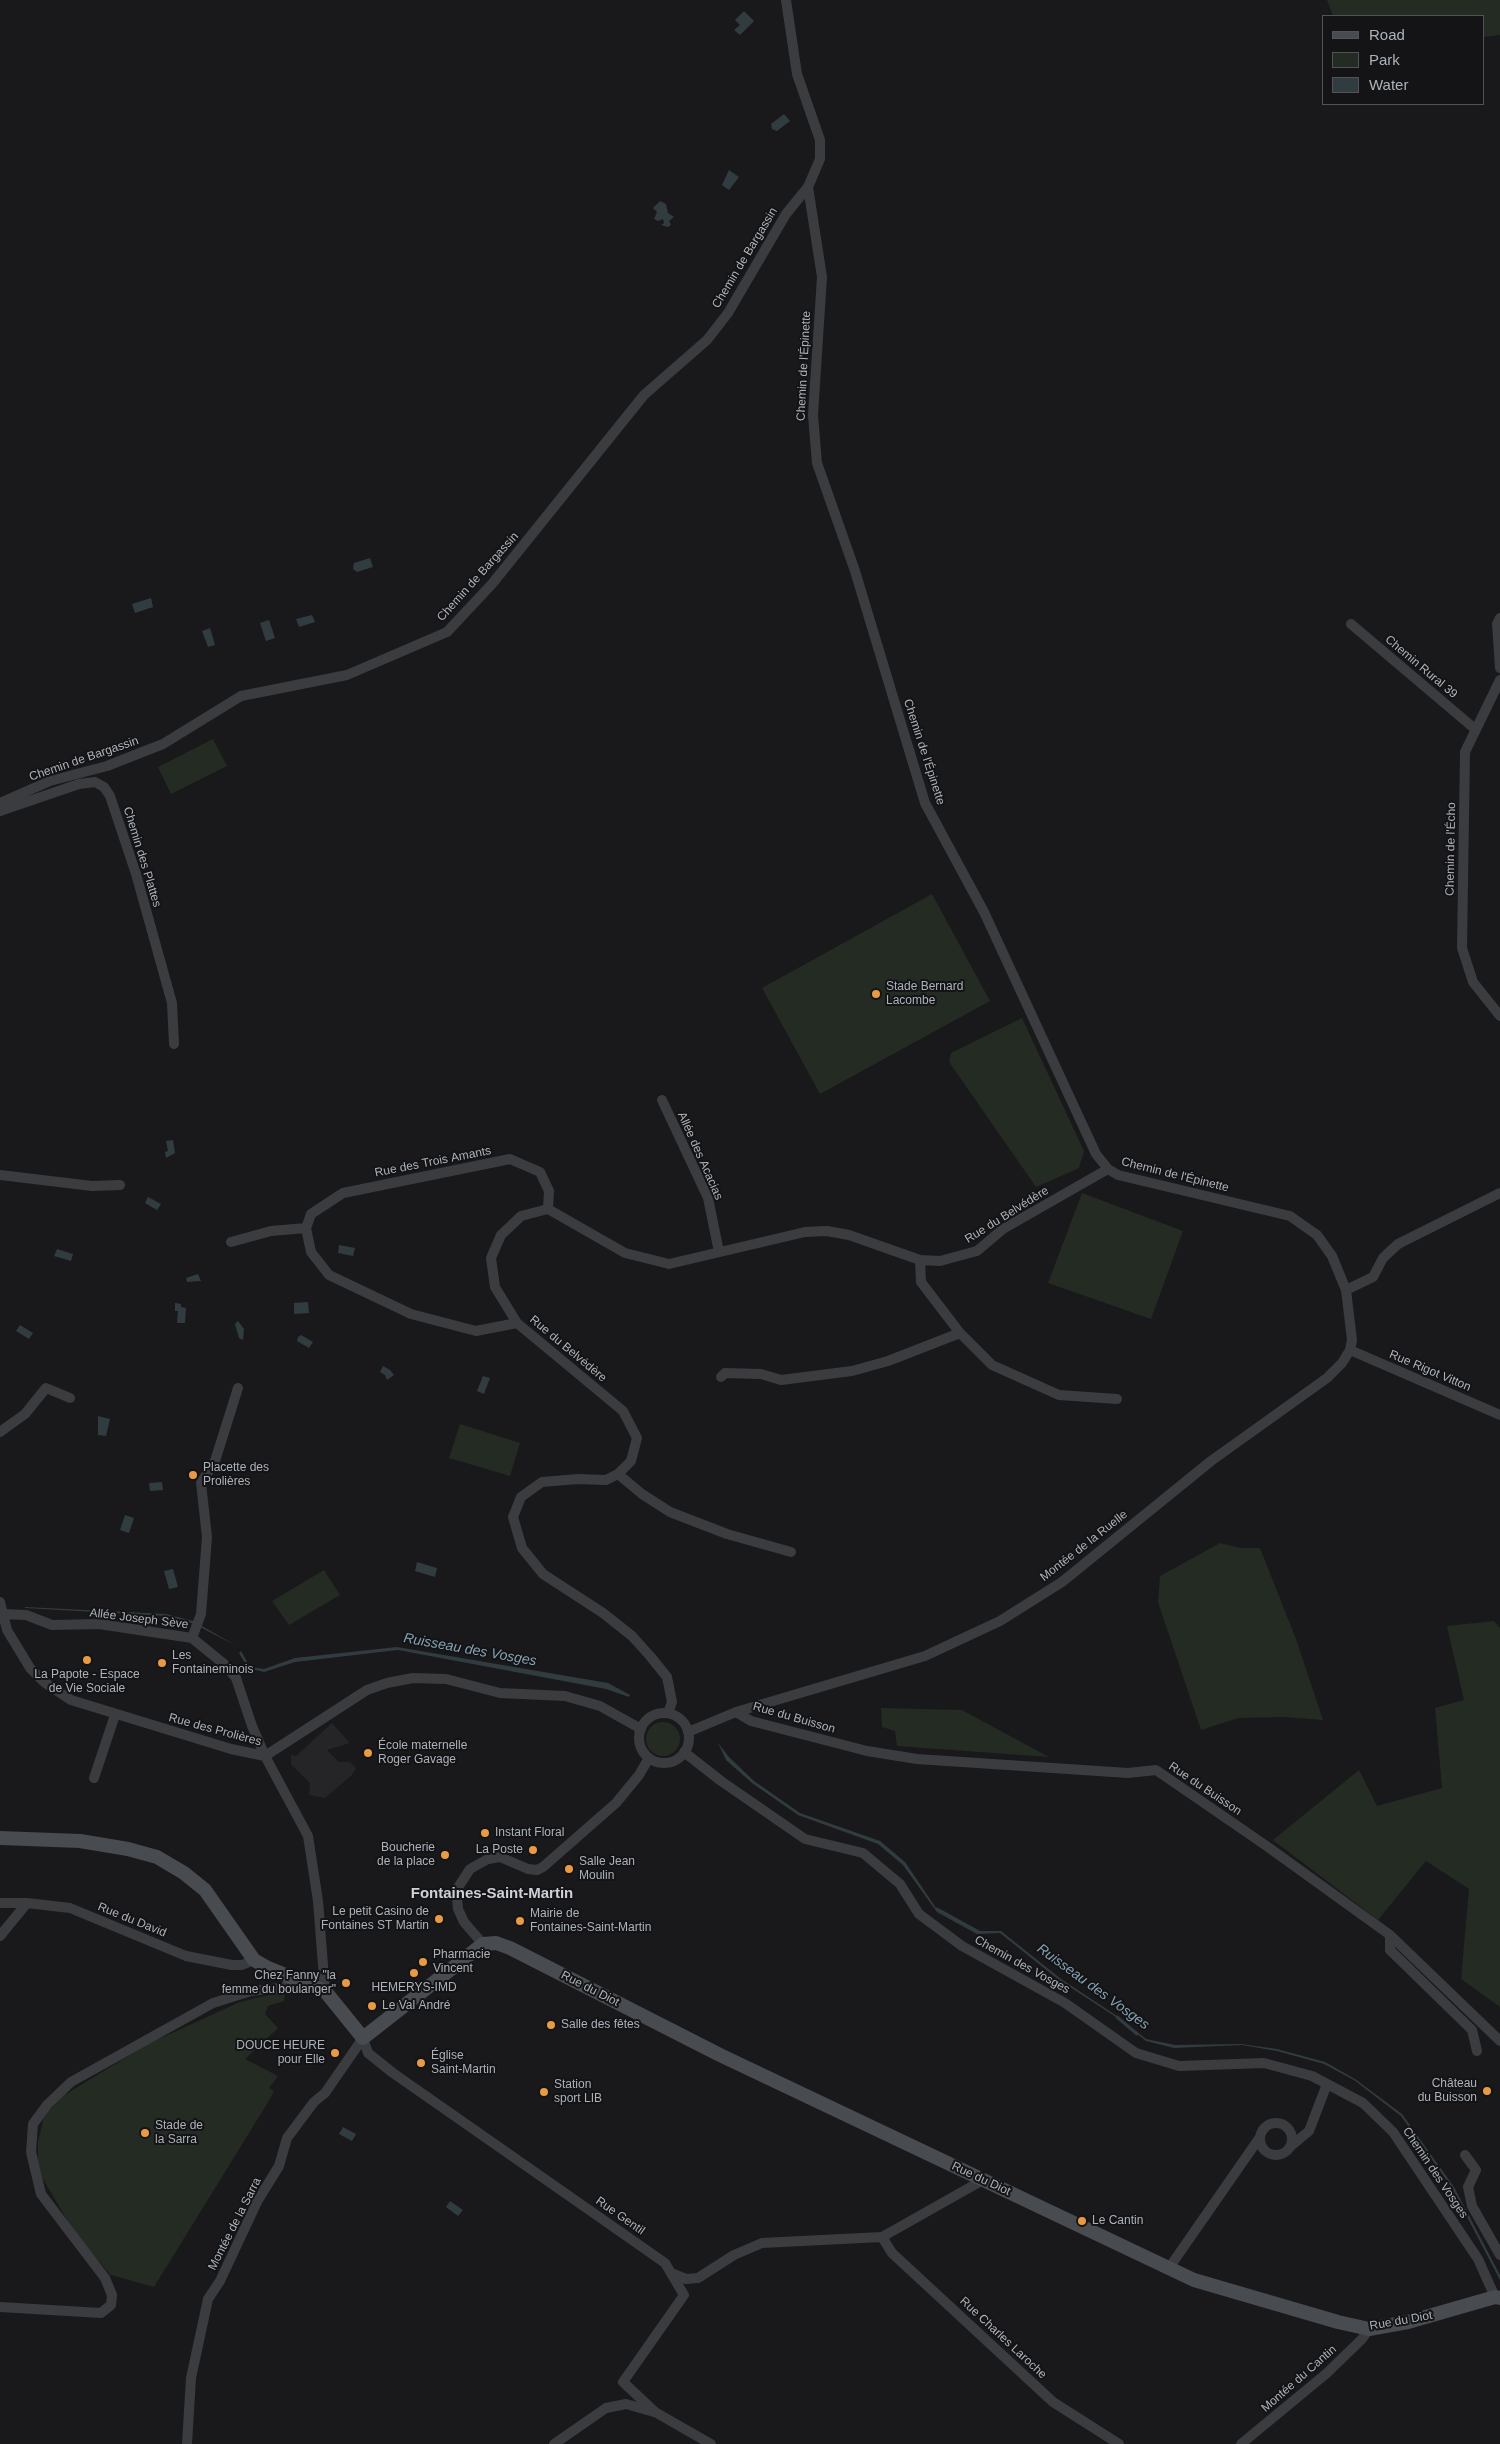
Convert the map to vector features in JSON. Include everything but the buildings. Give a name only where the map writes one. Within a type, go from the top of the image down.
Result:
[{"type":"street","points":[[786,0],[797,74],[820,140],[820,159],[808,187]]},
{"type":"street","name":"Chemin de Bargassin","points":[[0,803],[50,781],[107,766],[164,744],[241,696],[347,675],[446,632],[492,584],[644,395],[707,340],[728,313],[786,214],[808,187]]},
{"type":"street","name":"Chemin de l'Épinette","points":[[808,187],[822,277],[812,415],[818,463],[855,571],[925,803],[984,912],[1096,1154],[1108,1169],[1118,1175],[1290,1216],[1317,1235],[1332,1256],[1346,1290],[1352,1340],[1350,1350]]},
{"type":"street","points":[[1500,618],[1497,624],[1500,668]]},
{"type":"street","name":"Chemin Rural 39","points":[[1351,624],[1475,729]]},
{"type":"street","name":"Chemin de l'Écho","points":[[1500,680],[1465,752],[1462,948],[1472,982],[1500,1016]]},
{"type":"street","name":"Chemin des Plattes","points":[[0,811],[79,784],[95,782],[104,787],[110,796],[136,874],[172,1003],[174,1044]]},
{"type":"street","name":"Allée des Acacias","points":[[662,1100],[708,1198],[719,1252]]},
{"type":"street","name":"Rue des Trois Amants","points":[[306,1228],[311,1214],[343,1192],[510,1159],[540,1172],[549,1191],[548,1209]]},
{"type":"street","name":"Rue du Belvédère","points":[[618,1474],[631,1461],[638,1438],[623,1411],[517,1323],[495,1286],[491,1258],[502,1235],[522,1216],[548,1209],[625,1253],[669,1264],[805,1232],[827,1231],[849,1235],[920,1260],[940,1261],[978,1251],[1003,1229],[1108,1169]]},
{"type":"street","points":[[0,1175],[92,1186],[120,1185]]},
{"type":"street","points":[[1346,1290],[1373,1277],[1383,1258],[1398,1244],[1500,1193]]},
{"type":"street","points":[[231,1242],[271,1231],[306,1228],[311,1252],[329,1275],[411,1314],[476,1331],[517,1323]]},
{"type":"street","points":[[920,1260],[921,1282],[960,1333],[992,1365],[1024,1381],[1059,1395],[1117,1399]]},
{"type":"street","points":[[721,1377],[725,1373],[761,1374],[781,1380],[852,1371],[888,1361],[960,1333]]},
{"type":"street","name":"Montée de la Ruelle","points":[[688,1732],[736,1712],[925,1656],[1000,1621],[1062,1582],[1210,1461],[1327,1378],[1342,1363],[1350,1350]]},
{"type":"street","name":"Rue Rigot Vitton","points":[[1350,1350],[1500,1415]]},
{"type":"street","points":[[0,1432],[25,1414],[46,1388],[70,1398]]},
{"type":"street","points":[[192,1638],[202,1614],[207,1537],[202,1483],[215,1461],[238,1388]]},
{"type":"street","points":[[668,1713],[672,1702],[670,1690],[667,1678],[656,1663],[632,1636],[603,1613],[543,1574],[522,1548],[513,1517],[521,1497],[542,1482],[578,1479],[606,1480],[618,1474],[642,1494],[670,1512],[727,1534],[791,1552]]},
{"type":"street","name":"Rue des Prolières","points":[[0,1602],[2,1614],[18,1652],[44,1682],[71,1700],[231,1750],[265,1756],[308,1836],[318,1901],[325,1992]]},
{"type":"street","name":"Allée Joseph Sève","points":[[2,1614],[26,1616],[52,1625],[99,1624],[192,1638],[224,1664],[236,1678],[252,1726],[265,1756]]},
{"type":"street","points":[[265,1756],[367,1690],[387,1683],[412,1678],[446,1679],[500,1693],[565,1696],[600,1706],[641,1729]]},
{"type":"street","name":"Rue du Buisson","points":[[736,1712],[751,1721],[867,1750],[917,1759],[1128,1773],[1156,1770],[1268,1847],[1390,1935],[1500,2041]]},
{"type":"street","points":[[668,1713],[679,1718],[688,1732],[689,1739],[684,1752],[672,1762],[656,1762],[649,1758],[640,1745],[641,1729],[651,1716],[668,1713]]},
{"type":"street","points":[[94,1778],[114,1715]]},
{"type":"street","name":"Chemin des Vosges","points":[[684,1752],[721,1781],[805,1838],[863,1853],[900,1884],[919,1914],[962,1946],[1065,2003],[1136,2053],[1179,2066],[1264,2063],[1312,2076],[1364,2103],[1393,2132],[1478,2259],[1498,2298]]},
{"type":"street","points":[[0,1838],[80,1841],[128,1848],[157,1857],[184,1873],[205,1890],[254,1960],[268,1968],[303,1981],[325,1992],[363,2038],[483,1944],[464,1922],[458,1909],[459,1886],[470,1869],[488,1859],[500,1857],[528,1869],[537,1870],[543,1867],[616,1803],[639,1775],[649,1758]]},
{"type":"street","name":"Rue du David","points":[[0,1903],[27,1903],[70,1908],[186,1956],[232,1965],[242,1965],[254,1960]]},
{"type":"street","points":[[0,1936],[27,1903]]},
{"type":"street","points":[[1390,1935],[1390,1950],[1472,2030],[1477,2052]]},
{"type":"street","name":"Rue du Diot","points":[[483,1944],[496,1944],[510,1948],[720,2055],[1194,2280],[1369,2329],[1408,2322],[1498,2298]]},
{"type":"street","points":[[0,2307],[101,2313],[111,2306],[112,2295],[105,2278],[41,2194],[31,2152],[33,2124],[48,2105],[71,2082],[213,2003],[251,1991],[281,1988],[303,1981]]},
{"type":"street","name":"Rue Gentil","points":[[363,2038],[368,2053],[393,2073],[665,2263],[684,2295],[623,2382],[655,2412],[711,2444]]},
{"type":"street","name":"Montée de la Sarra","points":[[187,2444],[192,2378],[208,2299],[220,2281],[258,2200],[279,2166],[287,2138],[314,2102],[325,2093],[363,2038]]},
{"type":"street","points":[[1260,2138],[1260,2143],[1269,2153],[1282,2154],[1308,2131],[1327,2084]]},
{"type":"street","points":[[1169,2268],[1260,2138],[1262,2131],[1269,2124],[1283,2124],[1291,2132],[1291,2146]]},
{"type":"street","points":[[1465,2155],[1476,2170],[1468,2187],[1472,2206],[1500,2255]]},
{"type":"street","points":[[671,2272],[686,2278],[698,2278],[734,2255],[762,2243],[882,2237],[983,2180]]},
{"type":"street","name":"Rue Charles Laroche","points":[[882,2237],[892,2253],[1053,2402],[1119,2444]]},
{"type":"street","name":"Montée du Cantin","points":[[1241,2444],[1327,2373],[1362,2339],[1369,2329]]},
{"type":"street","points":[[554,2444],[606,2408],[626,2404],[655,2412]]},
{"type":"shaded area","points":[[332,1723],[350,1743],[327,1750],[339,1762],[350,1762],[356,1768],[352,1775],[325,1798],[309,1795],[310,1783],[291,1764],[291,1755],[296,1756]]},
{"type":"green space","points":[[1327,0],[1500,0],[1500,35],[1485,37],[1485,15],[1333,15]]},
{"type":"green space","points":[[213,739],[227,766],[171,794],[158,767]]},
{"type":"green space","name":"Stade Bernard Lacombe","points":[[932,894],[990,1001],[820,1094],[762,988]]},
{"type":"green space","points":[[1022,1018],[1084,1151],[1079,1168],[1036,1187],[949,1062],[951,1053]]},
{"type":"green space","points":[[1082,1193],[1183,1231],[1151,1319],[1048,1283]]},
{"type":"green space","points":[[460,1424],[520,1443],[510,1476],[449,1458]]},
{"type":"green space","points":[[1220,1543],[1241,1548],[1260,1548],[1296,1639],[1323,1720],[1284,1717],[1238,1718],[1201,1730],[1158,1602],[1160,1576]]},
{"type":"green space","points":[[324,1570],[340,1595],[289,1625],[272,1601]]},
{"type":"green space","points":[[1494,1621],[1500,1628],[1500,2007],[1461,1979],[1469,1889],[1426,1861],[1378,1920],[1273,1840],[1359,1770],[1377,1806],[1442,1788],[1435,1708],[1464,1700],[1447,1626]]},
{"type":"green space","points":[[881,1708],[962,1710],[1049,1757],[897,1746],[895,1731],[882,1727]]},
{"type":"green space","points":[[663,1722],[675,1727],[680,1739],[675,1751],[663,1756],[651,1751],[646,1739],[651,1727]]},
{"type":"green space","name":"Stade de la Sarra","points":[[285,1991],[284,2001],[268,2006],[265,2014],[278,2028],[245,2059],[278,2076],[269,2088],[274,2091],[270,2099],[154,2287],[111,2275],[76,2235],[43,2179],[38,2162],[38,2142],[44,2116],[63,2096],[148,2044],[240,2002]]},
{"type":"water","points":[[744,11],[754,21],[740,35],[734,30],[740,25],[735,20]]},
{"type":"water","points":[[784,114],[790,121],[777,131],[772,129],[771,124]]},
{"type":"water","points":[[729,170],[739,177],[729,190],[722,185]]},
{"type":"water","points":[[660,201],[666,204],[668,213],[674,217],[669,221],[671,225],[668,227],[661,225],[664,223],[663,219],[658,221],[654,219],[657,212],[653,208]]},
{"type":"water","points":[[370,558],[373,567],[357,572],[353,569],[354,563]]},
{"type":"water","points":[[151,598],[153,607],[135,613],[132,604]]},
{"type":"water","points":[[312,615],[315,622],[299,627],[296,619]]},
{"type":"water","points":[[269,620],[275,638],[266,641],[260,623]]},
{"type":"water","points":[[210,628],[215,645],[208,647],[202,631]]},
{"type":"water","points":[[173,1140],[175,1153],[166,1158],[165,1152],[168,1151],[166,1141]]},
{"type":"water","points":[[148,1197],[161,1204],[157,1210],[145,1203]]},
{"type":"water","points":[[339,1245],[355,1248],[353,1256],[338,1253]]},
{"type":"water","points":[[57,1249],[73,1254],[71,1261],[54,1256]]},
{"type":"water","points":[[198,1274],[201,1281],[187,1282],[186,1278]]},
{"type":"water","points":[[308,1302],[309,1313],[294,1314],[294,1303]]},
{"type":"water","points":[[175,1303],[181,1304],[181,1307],[186,1308],[185,1323],[177,1323],[178,1311],[175,1311]]},
{"type":"water","points":[[238,1321],[244,1329],[243,1340],[239,1338],[235,1324]]},
{"type":"water","points":[[20,1325],[33,1333],[29,1339],[16,1331]]},
{"type":"water","points":[[301,1335],[313,1342],[309,1348],[297,1341]]},
{"type":"water","points":[[383,1366],[394,1375],[387,1380],[385,1375],[380,1372]]},
{"type":"water","points":[[483,1376],[490,1378],[484,1394],[477,1391]]},
{"type":"water","points":[[98,1416],[110,1419],[106,1436],[98,1435]]},
{"type":"water","points":[[162,1482],[163,1490],[150,1491],[149,1483]]},
{"type":"water","points":[[125,1515],[134,1518],[129,1533],[120,1530]]},
{"type":"water","points":[[417,1562],[437,1568],[435,1577],[415,1571]]},
{"type":"water","points":[[173,1569],[178,1587],[169,1589],[164,1571]]},
{"type":"water","points":[[25,1607],[166,1614],[193,1621],[237,1646],[194,1624],[167,1616]]},
{"type":"water","points":[[397,1647],[608,1683],[630,1695],[629,1697],[606,1689],[398,1650],[295,1662],[264,1672],[248,1668],[239,1653],[241,1651],[250,1667],[264,1669],[295,1658]]},
{"type":"water","points":[[718,1743],[729,1757],[754,1781],[800,1813],[880,1841],[905,1862],[938,1911],[976,1931],[1001,1931],[1061,1979],[1120,2018],[1146,2039],[1175,2045],[1241,2044],[1277,2049],[1325,2062],[1355,2079],[1402,2114],[1454,2187],[1500,2275],[1500,2280],[1452,2188],[1401,2116],[1354,2080],[1324,2064],[1277,2051],[1242,2045],[1174,2048],[1146,2041],[1119,2019],[1059,1980],[1000,1933],[977,1934],[937,1912],[903,1865],[878,1844],[798,1815],[752,1783],[726,1760]]},
{"type":"water","points":[[343,2127],[356,2134],[352,2141],[339,2134]]},
{"type":"water","points":[[450,2201],[463,2210],[458,2216],[446,2207]]},
{"type":"waterway","name":"Ruisseau des Vosges","points":[[937,1909],[979,1932]]},
{"type":"waterway","name":"Ruisseau des Vosges","points":[[1117,2017],[1137,2034]]},
{"type":"place","name":"Stade Bernard Lacombe","points":[[876,994]]},
{"type":"place","name":"Placette des Prolières","points":[[193,1475]]},
{"type":"place","name":"La Papote - Espace de Vie Sociale","points":[[87,1660]]},
{"type":"place","name":"Les Fontaineminois","points":[[162,1663]]},
{"type":"place","name":"École maternelle Roger Gavage","points":[[368,1753]]},
{"type":"place","name":"Instant Floral","points":[[485,1833]]},
{"type":"place","name":"La Poste","points":[[533,1850]]},
{"type":"place","name":"Boucherie de la place","points":[[445,1855]]},
{"type":"place","name":"Salle Jean Moulin","points":[[569,1869]]},
{"type":"place","name":"Le petit Casino de Fontaines ST Martin","points":[[439,1919]]},
{"type":"place","name":"Mairie de Fontaines-Saint-Martin","points":[[520,1921]]},
{"type":"place","name":"Pharmacie Vincent","points":[[423,1962]]},
{"type":"place","name":"HEMERYS-IMD","points":[[414,1973]]},
{"type":"place","name":"Chez Fanny \"la femme du boulanger\"","points":[[346,1983]]},
{"type":"place","name":"Le Val André","points":[[372,2006]]},
{"type":"place","name":"Salle des fêtes","points":[[551,2025]]},
{"type":"place","name":"DOUCE HEURE pour Elle","points":[[335,2053]]},
{"type":"place","name":"Église Saint-Martin","points":[[421,2063]]},
{"type":"place","name":"Château du Buisson","points":[[1487,2091]]},
{"type":"place","name":"Station sport LIB","points":[[544,2092]]},
{"type":"place","name":"Stade de la Sarra","points":[[145,2133]]},
{"type":"place","name":"Le Cantin","points":[[1082,2221]]},
{"type":"district","name":"Fontaines-Saint-Martin","points":[[492,1894]]}]
